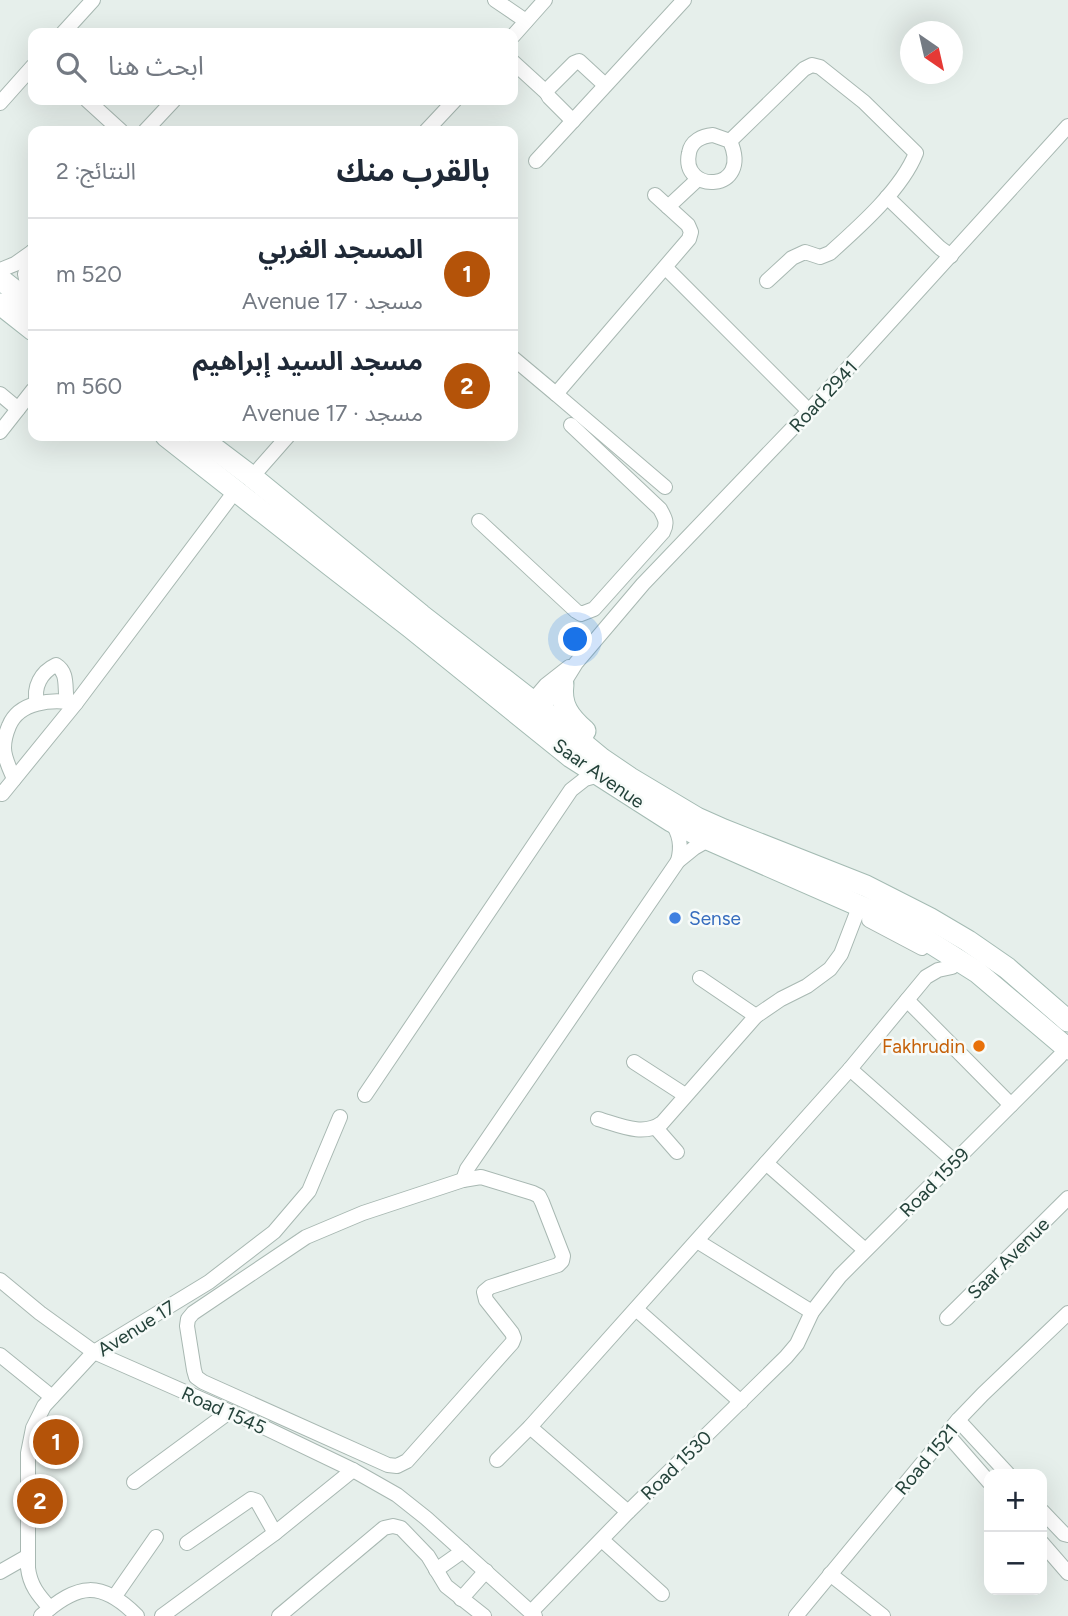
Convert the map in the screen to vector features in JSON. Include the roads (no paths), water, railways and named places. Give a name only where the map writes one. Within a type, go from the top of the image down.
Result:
[{"type":"street","points":[[68,28],[93,0]]},
{"type":"street","points":[[495,0],[526,21]]},
{"type":"street","points":[[518,30],[545,0]]},
{"type":"street","points":[[536,161],[684,0]]},
{"type":"street","points":[[547,93],[577,61],[582,62],[606,85]]},
{"type":"street","points":[[730,141],[804,69],[812,65],[820,67],[864,102],[916,153],[911,165],[887,197],[830,253],[820,257],[805,253],[792,258],[767,281]]},
{"type":"street","points":[[518,67],[573,121]]},
{"type":"street","points":[[0,103],[28,72]]},
{"type":"street","points":[[92,105],[116,126]]},
{"type":"street","points":[[150,126],[169,105]]},
{"type":"street","points":[[431,126],[450,105]]},
{"type":"street","name":"Road 2941","points":[[531,711],[563,684],[576,663],[643,584],[809,411],[1068,127]]},
{"type":"street","points":[[713,135],[730,141],[736,163],[730,175],[711,183],[698,179],[688,164],[688,155],[696,140],[713,135]]},
{"type":"street","points":[[668,207],[698,179]]},
{"type":"street","points":[[556,394],[689,239],[691,232],[688,225],[655,195]]},
{"type":"street","points":[[887,197],[951,256]]},
{"type":"street","points":[[0,270],[28,255]]},
{"type":"street","points":[[28,265],[25,274],[28,287]]},
{"type":"street","points":[[666,268],[809,411]]},
{"type":"street","points":[[0,279],[28,301]]},
{"type":"street","points":[[0,304],[28,326]]},
{"type":"street","points":[[0,317],[28,339]]},
{"type":"street","points":[[518,362],[665,487]]},
{"type":"street","points":[[0,394],[18,409]]},
{"type":"street","points":[[0,432],[28,396]]},
{"type":"street","points":[[479,521],[576,611],[581,614],[594,608],[663,532],[666,519],[660,509],[571,425]]},
{"type":"street","name":"Saar Avenue","points":[[174,441],[244,484],[531,711],[630,778],[687,812],[724,830],[866,886],[929,918],[997,960],[1065,1016]]},
{"type":"street","name":"Saar Avenue","points":[[203,441],[244,484]]},
{"type":"street","points":[[2,794],[244,484],[283,441]]},
{"type":"street","points":[[629,570],[643,584]]},
{"type":"street","name":"Road 2941","points":[[531,711],[555,677],[576,663]]},
{"type":"street","points":[[37,703],[35,694],[38,682],[44,673],[56,665],[65,673],[72,702]]},
{"type":"street","points":[[563,684],[562,700],[569,715],[618,761],[630,778]]},
{"type":"street","points":[[14,779],[4,746],[12,718],[37,703],[72,702]]},
{"type":"street","points":[[0,708],[12,718]]},
{"type":"street","name":"Saar Avenue","points":[[531,711],[571,757],[671,821],[708,840],[878,913],[928,940],[977,972],[1065,1056]]},
{"type":"street","points":[[571,757],[571,790]]},
{"type":"street","points":[[365,1095],[571,790],[585,779],[599,775]]},
{"type":"street","points":[[671,821],[679,839],[678,861]]},
{"type":"street","points":[[463,1180],[467,1169],[678,861],[708,840]]},
{"type":"street","points":[[797,878],[808,894],[856,915],[952,967],[1013,1012],[1065,1056]]},
{"type":"street","points":[[598,1119],[641,1131],[656,1128],[756,1016],[830,970],[841,954],[856,915]]},
{"type":"street","points":[[921,948],[926,960],[926,977]]},
{"type":"street","points":[[497,1461],[850,1069],[926,977],[952,967]]},
{"type":"street","points":[[700,978],[756,1016]]},
{"type":"street","points":[[907,1000],[1011,1105]]},
{"type":"street","name":"Road 1559","points":[[812,1312],[865,1250],[1011,1105],[1065,1056]]},
{"type":"street","points":[[634,1062],[685,1095]]},
{"type":"street","points":[[850,1069],[954,1161]]},
{"type":"street","name":"Avenue 17","points":[[45,1612],[29,1576],[28,1556],[30,1441],[37,1417],[51,1397],[94,1352],[209,1282],[274,1232],[309,1191],[340,1117]]},
{"type":"street","points":[[656,1128],[677,1152]]},
{"type":"street","points":[[766,1163],[865,1250]]},
{"type":"street","points":[[481,1177],[538,1196],[563,1256],[558,1265],[490,1287],[484,1292],[486,1300],[512,1333],[512,1343],[407,1461],[397,1466],[388,1465],[196,1377],[187,1326],[187,1319],[193,1313],[306,1237],[363,1213],[463,1180],[481,1177]]},
{"type":"street","name":"Saar Avenue","points":[[947,1318],[1068,1198]]},
{"type":"street","points":[[696,1241],[812,1312]]},
{"type":"street","name":"Road 1545","points":[[0,1280],[94,1352],[353,1470],[409,1504],[533,1614]]},
{"type":"street","points":[[636,1308],[741,1402]]},
{"type":"street","name":"Road 1530","points":[[533,1614],[628,1511],[786,1357],[797,1344],[812,1312]]},
{"type":"street","name":"Road 1521","points":[[796,1616],[958,1420],[1068,1313]]},
{"type":"street","points":[[0,1356],[51,1397]]},
{"type":"street","points":[[134,1482],[229,1412]]},
{"type":"street","points":[[958,1420],[1003,1469]]},
{"type":"street","points":[[530,1426],[628,1511]]},
{"type":"street","points":[[947,1434],[984,1476]]},
{"type":"street","points":[[162,1616],[275,1534],[353,1470]]},
{"type":"street","points":[[187,1543],[251,1499],[257,1500],[275,1534]]},
{"type":"street","points":[[1047,1516],[1068,1535]]},
{"type":"street","points":[[279,1616],[384,1528],[393,1526],[401,1528],[428,1556],[446,1586],[484,1616]]},
{"type":"street","points":[[115,1596],[156,1537]]},
{"type":"street","points":[[601,1540],[662,1594]]},
{"type":"street","points":[[1047,1549],[1068,1573]]},
{"type":"street","points":[[436,1570],[463,1551]]},
{"type":"street","points":[[0,1573],[28,1556]]},
{"type":"street","points":[[461,1599],[486,1572]]},
{"type":"street","points":[[830,1574],[883,1616]]},
{"type":"street","points":[[45,1612],[78,1591],[95,1590],[115,1596],[137,1616]]},
{"type":"place","name":"Sense","points":[[675,918]]},
{"type":"place","name":"Fakhrudin","points":[[979,1046]]},
{"type":"place","name":"المسجد الغربي","points":[[56,1442]]},
{"type":"place","name":"مسجد السيد إبراهيم","points":[[40,1501]]}]
